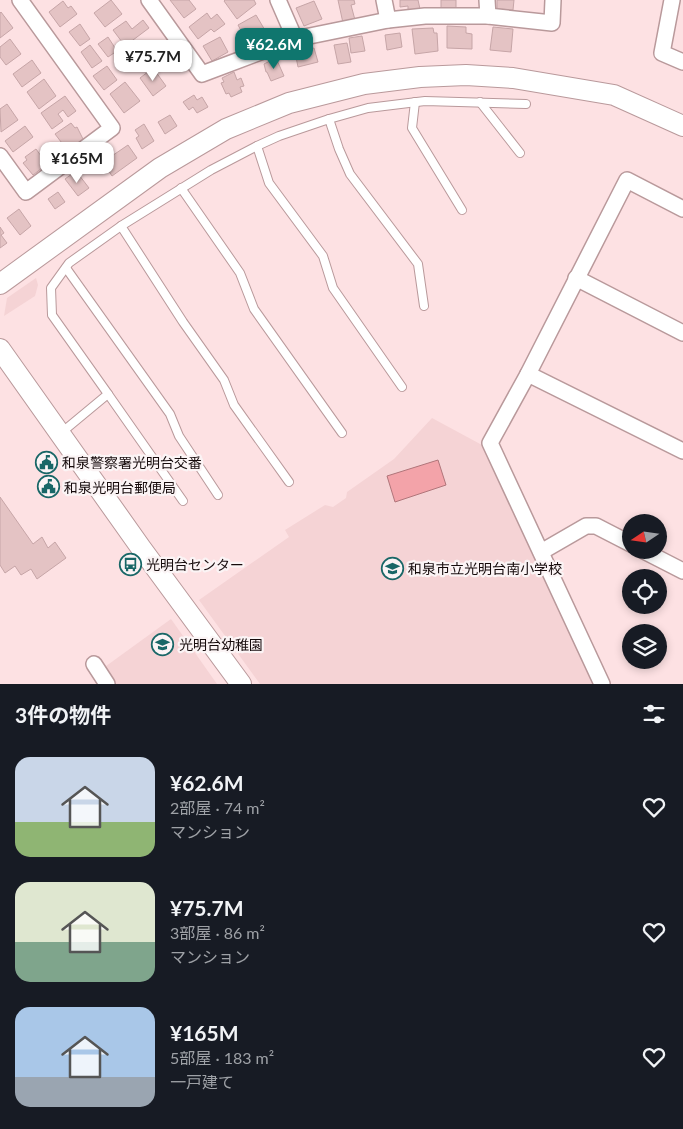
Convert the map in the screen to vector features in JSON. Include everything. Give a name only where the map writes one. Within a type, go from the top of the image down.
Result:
[{"type":"street","points":[[0,156],[26,192],[112,128],[20,0]]},
{"type":"street","points":[[149,0],[202,74],[295,39],[388,20],[425,16],[488,16],[552,23],[553,0]]},
{"type":"street","points":[[278,0],[295,39]]},
{"type":"street","points":[[384,0],[388,20]]},
{"type":"street","points":[[488,0],[488,16]]},
{"type":"street","points":[[672,0],[662,54],[683,62]]},
{"type":"street","points":[[0,284],[160,168],[226,129],[289,103],[364,84],[420,77],[466,75],[514,78],[614,95],[683,126]]},
{"type":"street","points":[[602,684],[490,444],[627,180],[683,209]]},
{"type":"street","points":[[576,278],[683,333]]},
{"type":"street","points":[[0,349],[59,434],[241,684]]},
{"type":"street","points":[[528,374],[683,451]]},
{"type":"street","points":[[541,552],[586,526],[596,526],[622,539]]},
{"type":"street","points":[[660,559],[683,571]]},
{"type":"street","points":[[94,664],[107,684]]},
{"type":"lane","points":[[183,501],[52,314],[51,288],[69,263],[121,226],[181,188],[211,170],[279,136],[368,108],[425,101],[526,104]]},
{"type":"lane","points":[[415,102],[412,128],[462,210]]},
{"type":"lane","points":[[480,102],[520,152]]},
{"type":"lane","points":[[329,119],[339,150],[350,174],[418,264],[424,306]]},
{"type":"lane","points":[[257,146],[269,183],[323,256],[333,288],[402,387]]},
{"type":"lane","points":[[181,188],[240,273],[254,309],[342,434]]},
{"type":"lane","points":[[121,226],[183,322],[224,380],[234,404],[289,482]]},
{"type":"lane","points":[[66,268],[170,414],[178,436],[218,495]]},
{"type":"lane","points":[[59,434],[108,394]]},
{"type":"shaded area","points":[[36,278],[38,285],[35,296],[4,316],[7,298]]},
{"type":"shaded area","name":"和泉市立光明台南小学校","points":[[432,418],[482,445],[596,684],[260,684],[199,600],[289,537],[285,530],[325,505],[333,507],[346,498],[347,492],[394,459]]},
{"type":"shaded area","points":[[438,460],[446,485],[395,502],[387,476]]},
{"type":"shaded area","name":"光明台幼稚園","points":[[171,619],[217,684],[113,684],[102,669]]},
{"type":"building","points":[[111,0],[122,14],[105,27],[94,13]]},
{"type":"building","points":[[170,0],[189,0],[196,9],[184,18]]},
{"type":"building","points":[[225,0],[254,0],[256,4],[237,19]]},
{"type":"building","points":[[338,0],[354,0],[355,4],[351,5],[355,20],[343,23]]},
{"type":"building","points":[[400,0],[418,0],[420,9],[408,11],[408,6],[400,7]]},
{"type":"building","points":[[441,0],[456,0],[456,9],[441,9]]},
{"type":"building","points":[[497,0],[514,0],[513,10],[497,9]]},
{"type":"building","points":[[63,1],[68,8],[71,6],[77,14],[60,27],[49,12]]},
{"type":"building","points":[[314,1],[322,19],[304,26],[296,8]]},
{"type":"building","points":[[0,13],[13,28],[0,38]]},
{"type":"building","points":[[207,13],[211,19],[217,14],[225,24],[214,32],[211,29],[198,39],[189,27]]},
{"type":"building","points":[[256,15],[269,37],[250,47],[238,25]]},
{"type":"building","points":[[143,20],[149,28],[125,46],[113,30],[126,21],[132,29]]},
{"type":"building","points":[[80,24],[90,39],[80,46],[69,32]]},
{"type":"building","points":[[447,26],[466,27],[466,33],[472,34],[472,49],[447,48]]},
{"type":"building","points":[[493,27],[513,29],[511,52],[490,50]]},
{"type":"building","points":[[433,28],[434,33],[437,33],[438,51],[415,54],[412,29]]},
{"type":"building","points":[[400,33],[402,47],[387,50],[385,35]]},
{"type":"building","points":[[362,36],[365,51],[351,53],[349,38]]},
{"type":"building","points":[[108,37],[117,51],[108,57],[98,44]]},
{"type":"building","points":[[220,37],[228,52],[212,61],[203,46]]},
{"type":"building","points":[[10,39],[21,54],[6,65],[0,57],[0,47]]},
{"type":"building","points":[[145,41],[156,55],[144,64],[134,50]]},
{"type":"building","points":[[347,43],[351,62],[338,64],[334,45]]},
{"type":"building","points":[[90,45],[102,61],[92,68],[81,52]]},
{"type":"building","points":[[314,48],[318,62],[298,67],[295,52]]},
{"type":"building","points":[[134,53],[142,64],[133,71],[125,59]]},
{"type":"building","points":[[276,58],[284,76],[271,81],[264,64]]},
{"type":"building","points":[[32,60],[41,73],[22,87],[13,74]]},
{"type":"building","points":[[107,66],[117,80],[104,90],[93,76]]},
{"type":"building","points":[[153,68],[166,86],[153,96],[140,78]]},
{"type":"building","points":[[234,72],[237,80],[241,78],[244,86],[240,87],[242,92],[231,97],[229,93],[226,94],[221,83],[224,82],[222,78]]},
{"type":"building","points":[[44,79],[56,96],[39,109],[27,92]]},
{"type":"building","points":[[125,82],[140,101],[124,113],[110,94]]},
{"type":"building","points":[[194,95],[197,100],[202,97],[208,107],[197,113],[193,107],[189,110],[183,102]]},
{"type":"building","points":[[65,96],[76,111],[68,117],[63,110],[58,114],[63,121],[52,129],[41,113]]},
{"type":"building","points":[[7,104],[18,120],[1,132],[0,109]]},
{"type":"building","points":[[170,115],[177,126],[165,134],[158,122]]},
{"type":"building","points":[[71,123],[75,128],[77,127],[83,139],[68,151],[55,134]]},
{"type":"building","points":[[144,124],[154,141],[142,149],[136,138],[139,136],[135,130]]},
{"type":"building","points":[[25,126],[33,137],[13,152],[5,141]]},
{"type":"building","points":[[128,145],[137,158],[112,176],[103,162]]},
{"type":"building","points":[[36,149],[47,164],[33,175],[23,163],[27,160],[25,157]]},
{"type":"building","points":[[76,171],[89,188],[78,196],[65,179]]},
{"type":"building","points":[[58,192],[65,202],[55,209],[48,199]]},
{"type":"building","points":[[19,209],[31,226],[20,235],[7,218]]},
{"type":"building","points":[[0,227],[4,233],[1,235],[7,243],[0,248]]},
{"type":"building","points":[[0,497],[33,544],[42,537],[48,548],[55,542],[66,558],[37,579],[31,569],[21,575],[15,566],[5,573],[0,565]]},
{"type":"place","name":"和泉警察署光明台交番","points":[[46,462]]},
{"type":"place","name":"和泉光明台郵便局","points":[[48,487]]},
{"type":"place","name":"光明台センター","points":[[130,564]]},
{"type":"place","name":"和泉市立光明台南小学校","points":[[392,568]]},
{"type":"place","name":"光明台幼稚園","points":[[163,644]]}]
